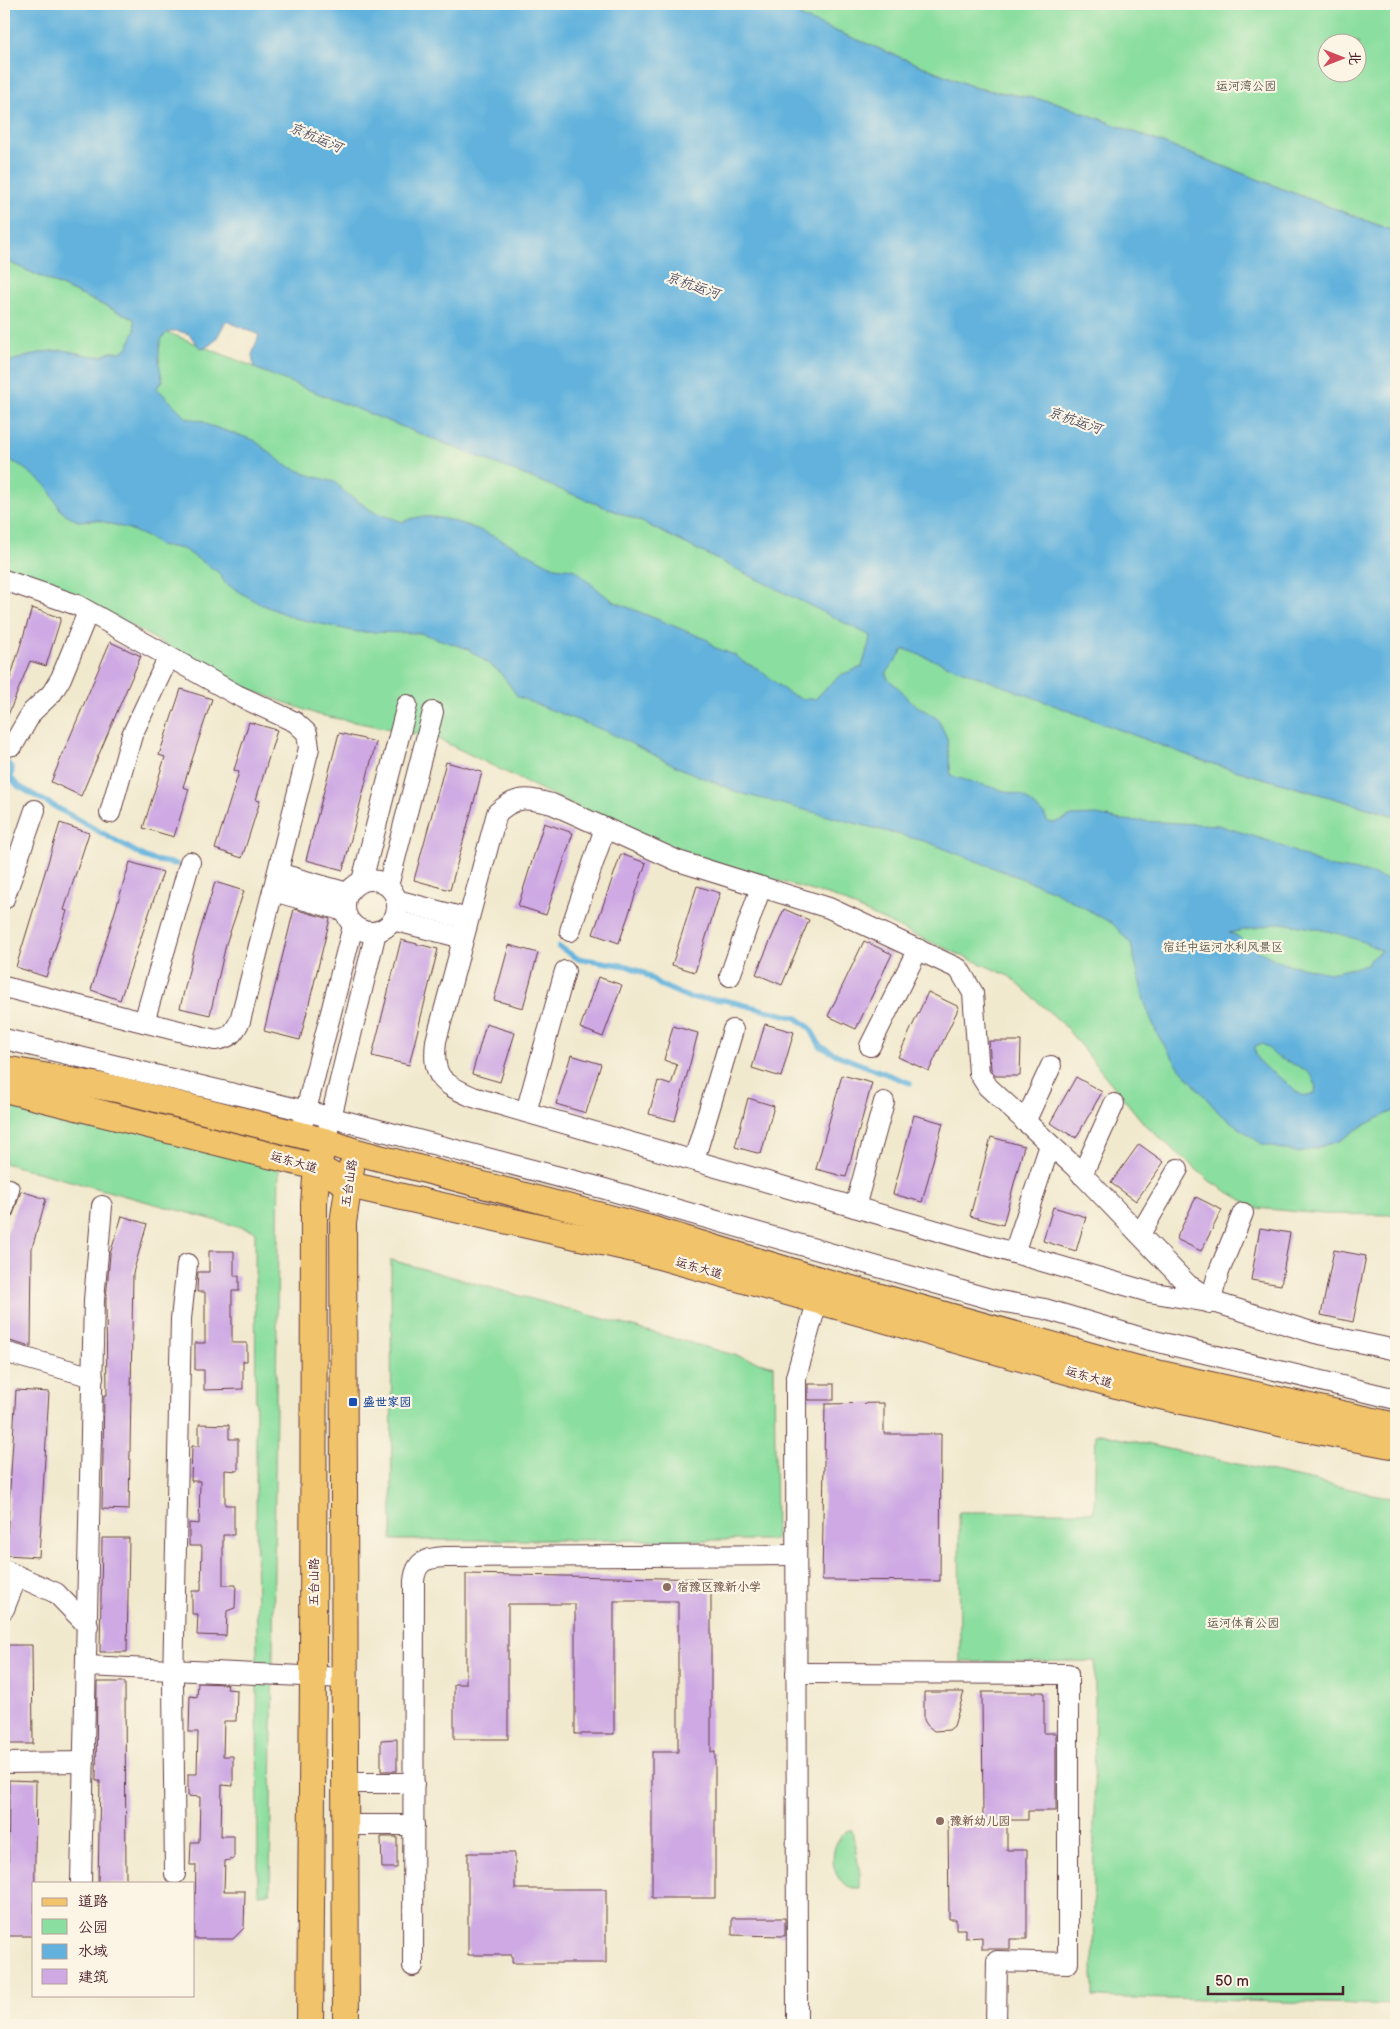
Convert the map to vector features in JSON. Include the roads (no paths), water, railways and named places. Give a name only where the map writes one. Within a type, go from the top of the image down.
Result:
[{"type":"main road","name":"运东大道","points":[[4,1068],[303,1123],[328,1130],[353,1151],[651,1229],[1138,1369],[1396,1426]]},
{"type":"main road","name":"运东大道","points":[[4,1089],[317,1167],[348,1185],[638,1250],[1134,1390],[1302,1428],[1396,1446]]},
{"type":"main road","name":"五台山路","points":[[310,2025],[314,1203],[317,1167],[328,1130]]},
{"type":"main road","name":"五台山路","points":[[346,2025],[343,1224],[353,1151]]},
{"type":"street","points":[[4,987],[215,1040],[227,1039],[234,1033],[240,1021],[306,766],[309,748],[307,733],[295,722],[244,699],[168,658],[77,605],[5,585]]},
{"type":"street","points":[[4,747],[13,745],[32,712],[52,693],[61,678],[88,612]]},
{"type":"street","points":[[110,812],[132,735],[168,658]]},
{"type":"street","points":[[4,1039],[303,1123],[352,903],[407,705]]},
{"type":"street","points":[[352,903],[360,930],[376,932],[384,929],[393,920],[397,909],[392,893],[433,712]]},
{"type":"street","points":[[1214,1302],[1188,1284],[1082,1175],[988,1087],[979,1072],[973,993],[959,969],[829,908],[678,861],[552,804],[532,799],[518,799],[508,803],[497,813],[436,1041],[434,1064],[439,1077],[449,1087],[473,1097],[1149,1292],[1214,1302],[1315,1333],[1396,1350]]},
{"type":"street","points":[[4,899],[35,810]]},
{"type":"street","points":[[570,931],[605,828]]},
{"type":"street","points":[[144,1022],[182,883],[190,862]]},
{"type":"street","points":[[352,903],[371,880],[392,893],[466,929]]},
{"type":"street","points":[[276,882],[352,903]]},
{"type":"street","points":[[730,976],[761,887]]},
{"type":"street","points":[[393,920],[466,929]]},
{"type":"street","points":[[376,932],[328,1130],[598,1187],[985,1297],[1045,1309],[1146,1339],[1396,1399]]},
{"type":"street","points":[[870,1046],[918,949]]},
{"type":"street","points":[[526,1112],[565,971]]},
{"type":"street","points":[[694,1160],[733,1030]]},
{"type":"street","points":[[1025,1122],[1051,1066]]},
{"type":"street","points":[[855,1207],[884,1102]]},
{"type":"street","points":[[1082,1175],[1114,1104]]},
{"type":"street","points":[[1014,1253],[1050,1145]]},
{"type":"street","points":[[1140,1234],[1178,1169]]},
{"type":"street","points":[[4,1208],[9,1189]]},
{"type":"street","points":[[81,1881],[94,1300],[102,1206]]},
{"type":"street","points":[[1214,1302],[1218,1274],[1243,1214]]},
{"type":"street","points":[[175,1874],[174,1669],[181,1318],[187,1264]]},
{"type":"street","points":[[797,2025],[796,1377],[817,1302]]},
{"type":"street","points":[[4,1352],[93,1377]]},
{"type":"street","points":[[413,1966],[414,1581],[416,1570],[422,1561],[430,1558],[445,1557],[796,1555]]},
{"type":"street","points":[[4,1608],[10,1573],[33,1581],[56,1593],[88,1626]]},
{"type":"street","points":[[87,1666],[345,1678]]},
{"type":"street","points":[[796,1673],[1068,1674],[1068,1963],[997,1961],[996,2025]]},
{"type":"street","points":[[4,1763],[84,1762]]},
{"type":"street","points":[[345,1783],[414,1783]]},
{"type":"street","points":[[345,1825],[414,1825]]},
{"type":"water","name":"京杭运河","points":[[4,4],[795,4],[801,17],[976,88],[1055,102],[1396,232],[1396,816],[1203,761],[904,649],[886,674],[888,679],[902,691],[908,700],[938,719],[947,738],[951,776],[1023,796],[1044,814],[1048,822],[1054,823],[1072,816],[1097,815],[1121,820],[1218,825],[1275,843],[1326,866],[1365,872],[1396,882],[1396,1110],[1364,1125],[1339,1141],[1299,1153],[1262,1144],[1220,1114],[1178,1066],[1157,1034],[1144,1001],[1131,944],[1113,924],[1054,891],[927,842],[740,793],[682,769],[608,732],[518,697],[500,672],[468,649],[420,633],[358,632],[294,618],[258,603],[225,583],[218,572],[183,549],[159,545],[129,529],[97,520],[77,521],[61,511],[46,485],[18,464],[4,458],[4,363],[43,352],[63,350],[91,356],[121,352],[127,348],[135,330],[134,319],[4,260]],"holes":[[[226,321],[259,335],[252,355],[254,368],[640,521],[871,636],[862,667],[840,675],[815,699],[802,699],[788,693],[757,668],[743,662],[737,656],[713,647],[708,640],[615,602],[574,570],[552,566],[500,539],[457,522],[419,517],[403,522],[374,512],[346,493],[335,482],[312,476],[285,465],[254,440],[208,425],[203,421],[187,418],[157,388],[163,381],[159,360],[162,338],[167,333],[179,331],[189,334],[200,348],[205,347],[213,342]],[[1280,923],[1319,929],[1345,936],[1381,951],[1370,959],[1367,965],[1330,973],[1282,963],[1245,944],[1238,936],[1229,933]],[[1264,1045],[1279,1058],[1310,1074],[1315,1085],[1315,1093],[1306,1096],[1295,1091],[1261,1064],[1255,1046]]]},
{"type":"waterway","points":[[4,759],[12,768],[11,778],[18,786],[143,856],[153,860],[176,864]]},
{"type":"waterway","points":[[559,947],[577,958],[627,966],[644,973],[660,985],[690,998],[724,1000],[797,1018],[810,1028],[820,1046],[837,1055],[910,1083]]},
{"type":"place","name":"盛世家园","points":[[353,1402]]},
{"type":"place","name":"宿豫区豫新小学","points":[[667,1587]]},
{"type":"place","name":"豫新幼儿园","points":[[940,1821]]},
{"type":"park label","name":"运河湾公园","points":[[1246,86]]},
{"type":"park label","name":"宿迁中运河水利风景区","points":[[1223,947]]},
{"type":"park label","name":"运河体育公园","points":[[1243,1623]]}]
